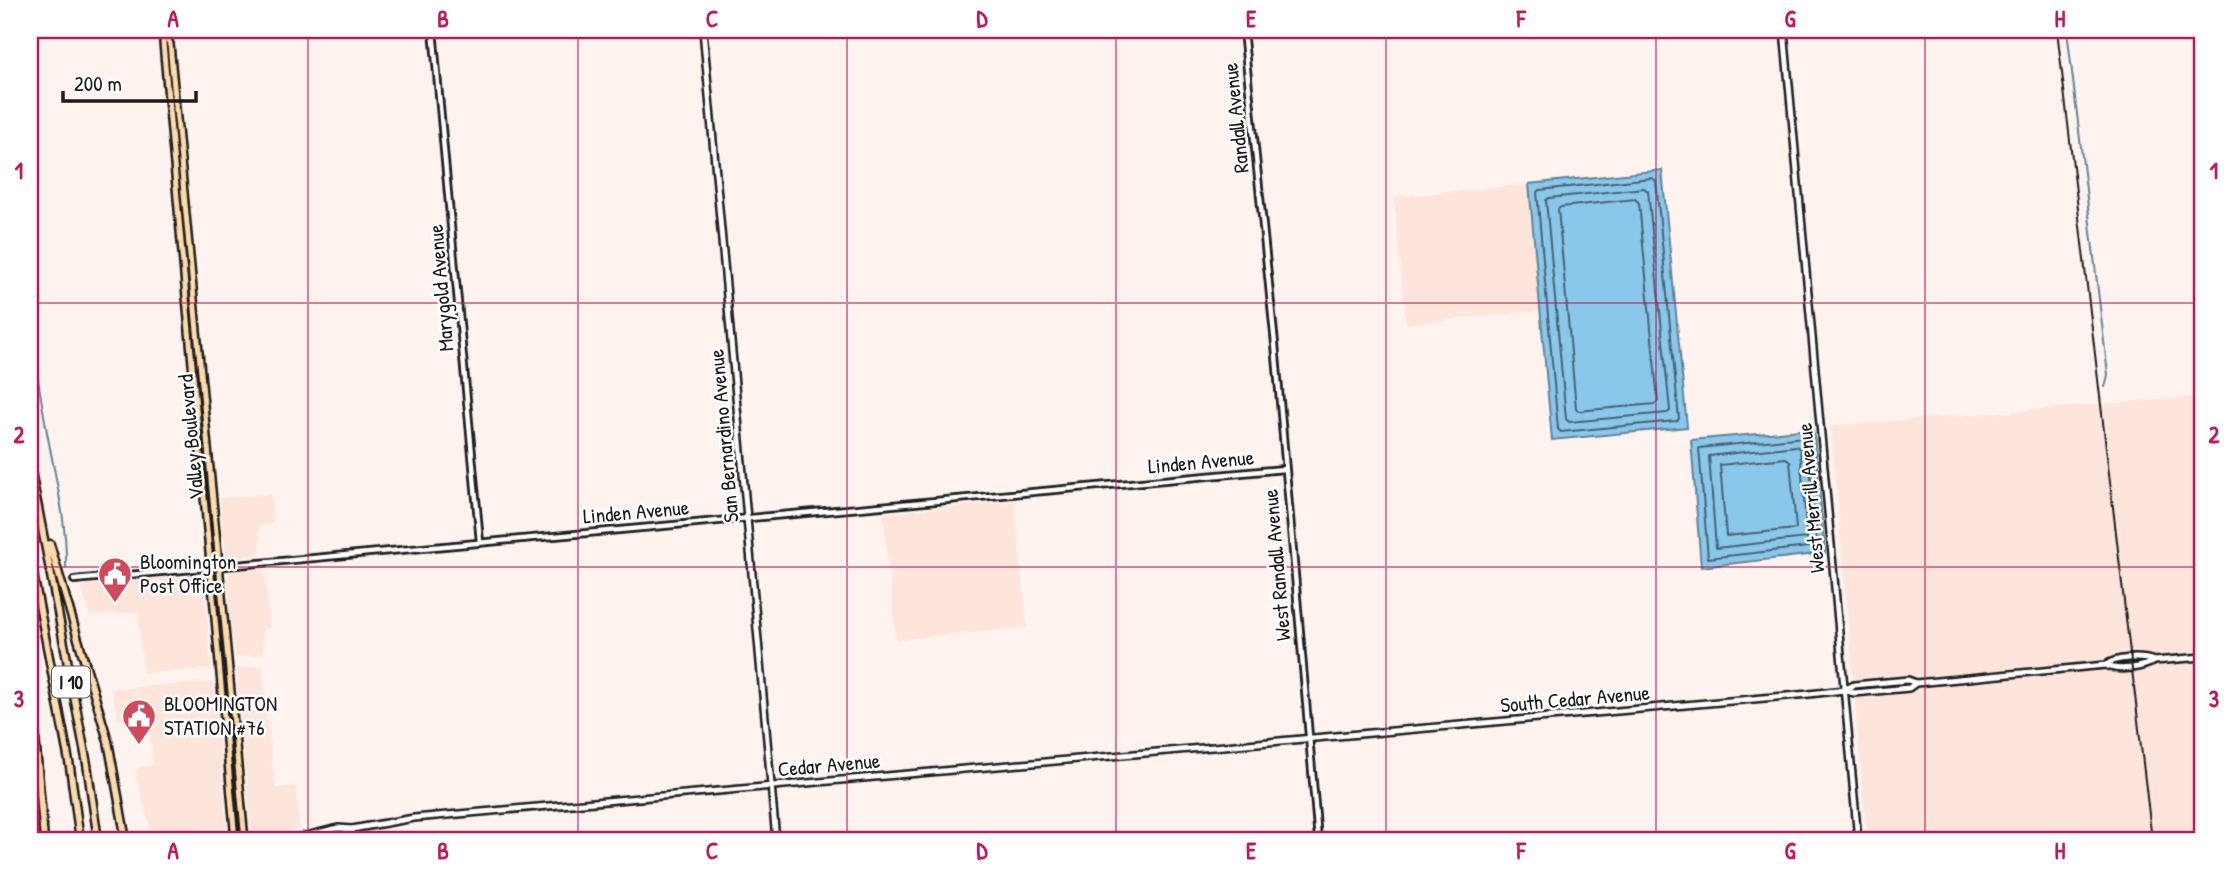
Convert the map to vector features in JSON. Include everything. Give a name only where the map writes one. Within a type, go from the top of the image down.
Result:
[{"type":"highway","name":"I 10","points":[[30,466],[87,764],[98,840]]},
{"type":"highway","points":[[43,524],[108,741],[126,840]]},
{"type":"highway","name":"I 10","points":[[30,558],[70,767],[80,840]]},
{"type":"highway","points":[[30,678],[44,840]]},
{"type":"main road","name":"San Bernardino Avenue","points":[[704,30],[776,840]]},
{"type":"main road","name":"West Merrill Avenue","points":[[1784,30],[1858,840]]},
{"type":"main road","name":"Valley Boulevard","points":[[165,31],[170,44],[245,840]]},
{"type":"main road","name":"Valley Boulevard","points":[[165,31],[163,43],[235,840]]},
{"type":"main road","name":"South Cedar Avenue","points":[[1309,737],[1844,690],[1854,685],[1884,682],[1908,680],[1916,683],[2106,665],[2111,669],[2148,665],[2154,661],[2203,657]]},
{"type":"main road","name":"Cedar Avenue","points":[[289,840],[338,828],[352,829],[401,819],[1309,737]]},
{"type":"main road","name":"Cedar Avenue","points":[[326,840],[341,836],[352,829]]},
{"type":"main road","points":[[352,829],[353,840]]},
{"type":"street","points":[[165,31],[192,30]]},
{"type":"street","name":"Marygold Avenue","points":[[433,30],[480,542]]},
{"type":"street","name":"Randall Avenue","points":[[1243,30],[1261,202]]},
{"type":"street","name":"West Randall Avenue","points":[[1261,202],[1318,840]]},
{"type":"street","name":"Linden Avenue","points":[[74,580],[1284,469]]},
{"type":"shaded area","points":[[1529,184],[1540,311],[1406,324],[1394,197]]},
{"type":"shaded area","points":[[2203,396],[2203,840],[1867,840],[1831,426]]},
{"type":"shaded area","points":[[271,494],[273,523],[259,526],[261,554],[235,558],[226,556],[220,498]]},
{"type":"shaded area","points":[[1015,501],[1027,627],[896,640],[883,513]]},
{"type":"shaded area","points":[[264,568],[270,628],[262,630],[264,654],[236,657],[226,579],[231,571]]},
{"type":"shaded area","points":[[202,575],[211,669],[143,673],[138,612],[90,616],[82,589],[85,585]]},
{"type":"shaded area","points":[[262,665],[275,788],[296,786],[299,828],[255,840],[251,837],[236,669]]},
{"type":"shaded area","points":[[212,682],[227,827],[154,833],[151,831],[135,771],[138,767],[153,765],[148,717],[119,720],[111,689]]},
{"type":"water","points":[[1662,170],[1687,427],[1552,440],[1529,184]]},
{"type":"water","points":[[1812,429],[1825,553],[1701,567],[1691,440]]},
{"type":"waterway","points":[[2067,30],[2108,375],[2105,387]]},
{"type":"waterway","points":[[30,330],[61,505],[66,567]]},
{"type":"railway","points":[[2057,30],[2152,840]]},
{"type":"place","name":"Bloomington Post Office","points":[[115,604]]},
{"type":"place","name":"BLOOMINGTON STATION #76","points":[[139,746]]}]
